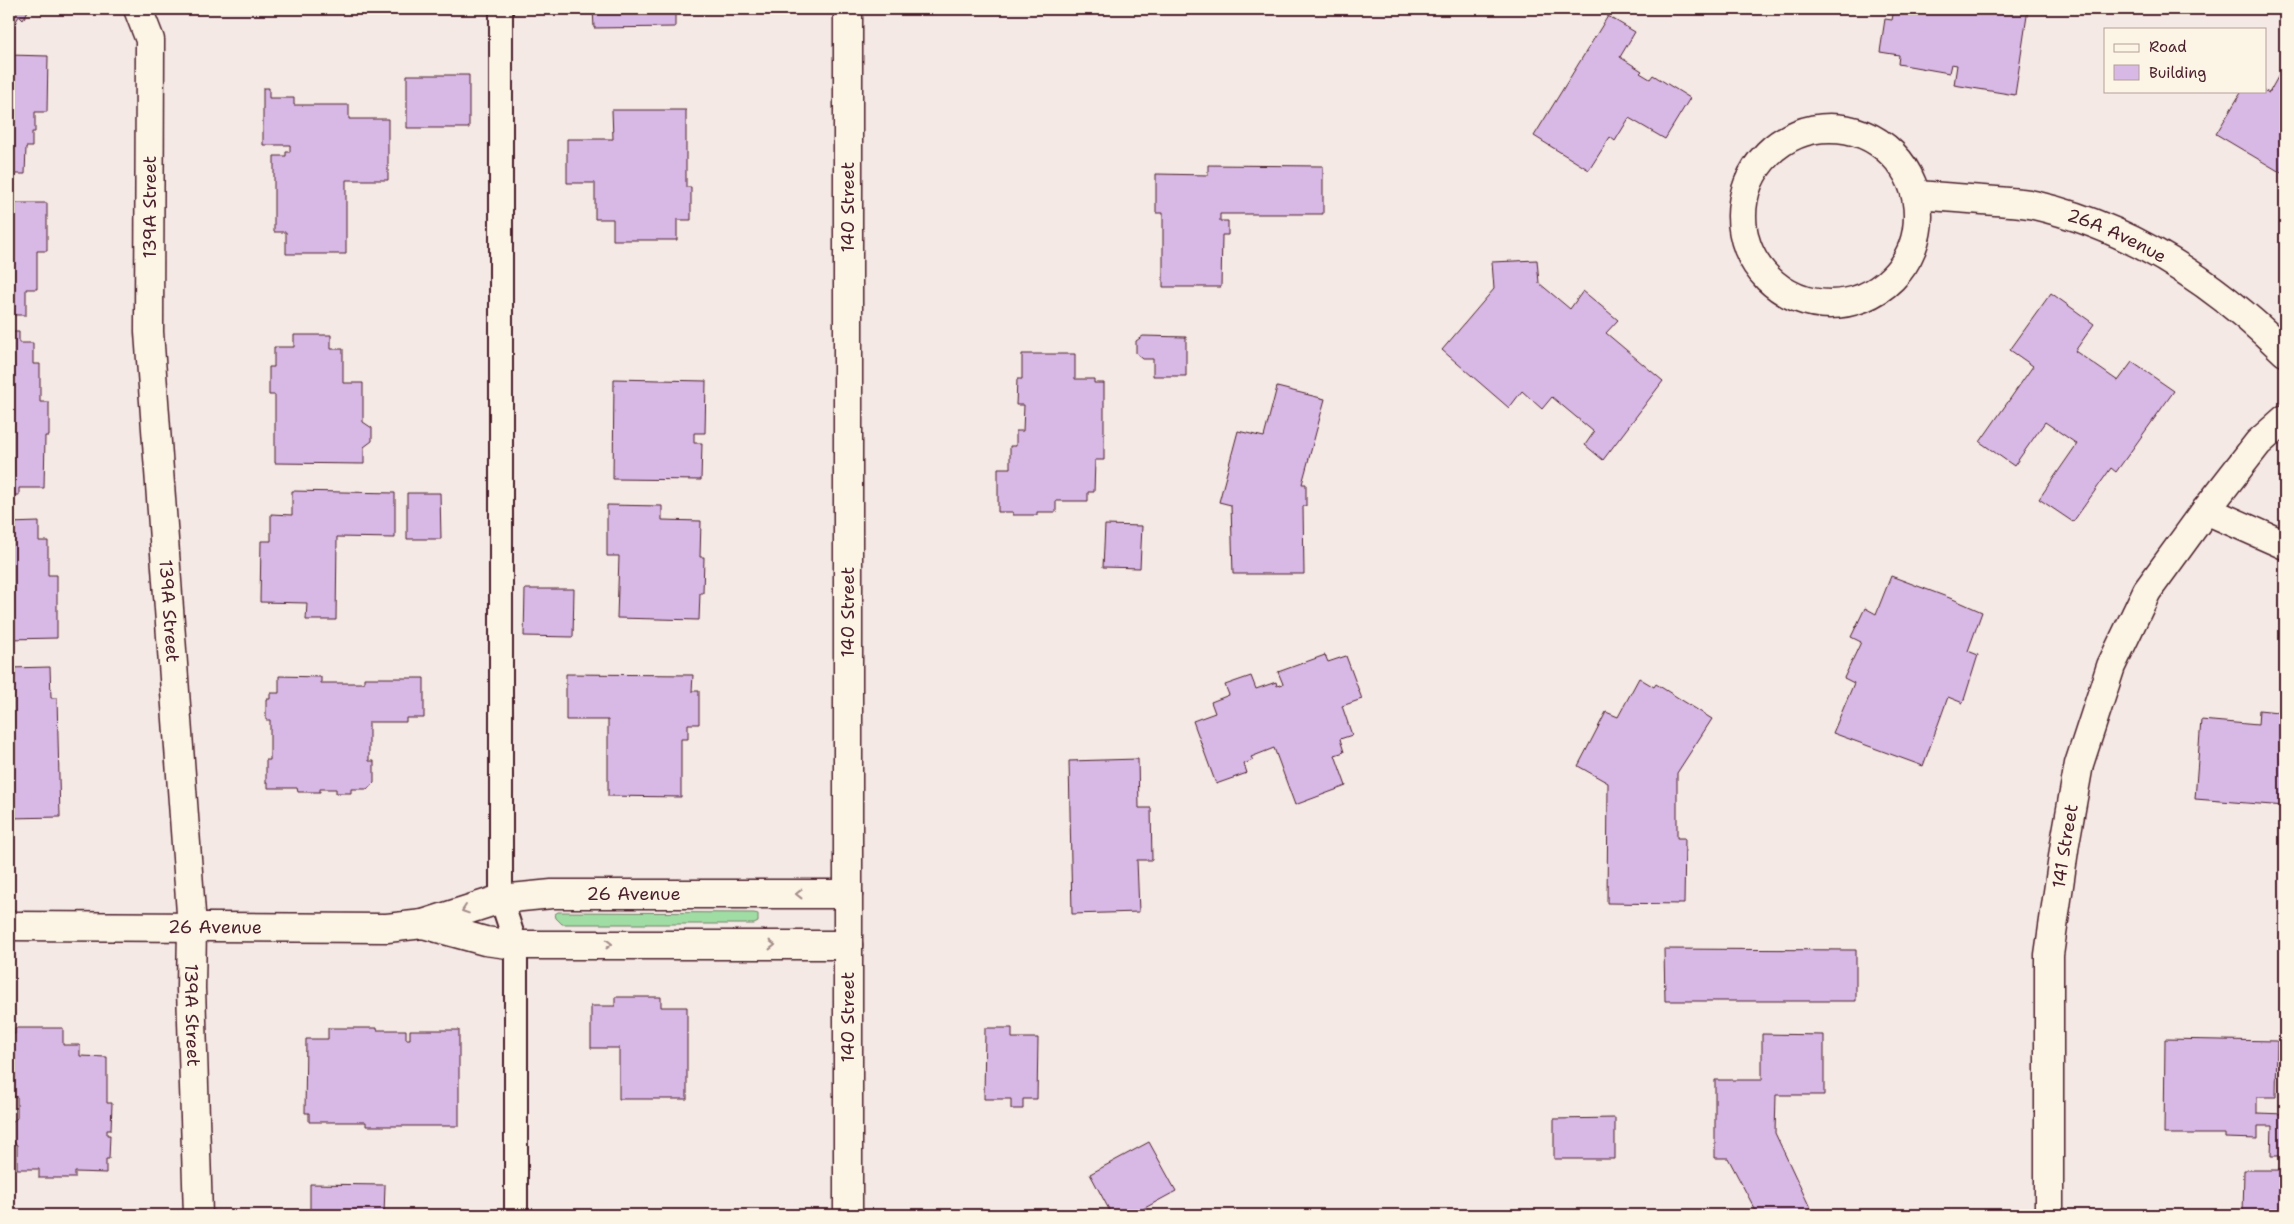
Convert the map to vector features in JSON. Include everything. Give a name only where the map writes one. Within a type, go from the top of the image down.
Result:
[{"type":"street","name":"139A Street","points":[[138,9],[150,40],[149,332],[192,927],[191,988],[198,1215]]},
{"type":"street","name":"140 Street","points":[[848,9],[848,1215]]},
{"type":"street","points":[[1830,127],[1859,131],[1885,145],[1905,168],[1917,194],[1919,224],[1912,252],[1896,276],[1872,294],[1845,303],[1815,304],[1788,294],[1765,277],[1748,252],[1741,224],[1743,194],[1754,168],[1774,146],[1801,131],[1830,127]]},
{"type":"street","name":"26A Avenue","points":[[1917,194],[2032,204],[2089,220],[2152,250],[2211,287],[2251,319],[2285,352]]},
{"type":"street","name":"141 Street","points":[[2049,1215],[2049,955],[2065,843],[2079,764],[2111,666],[2147,591],[2258,443],[2285,419]]},
{"type":"street","points":[[2206,510],[2285,545]]},
{"type":"street","name":"26 Avenue","points":[[9,926],[387,928],[423,924],[502,899],[552,894],[848,894]]},
{"type":"street","name":"26 Avenue","points":[[423,924],[485,941],[516,945],[848,945]]},
{"type":"lane","points":[[502,9],[502,899],[516,945],[516,1215]]},
{"type":"green space","points":[[558,912],[754,913],[758,914],[758,922],[754,924],[562,924],[556,918],[555,914]]},
{"type":"building","points":[[9,9],[29,9],[23,20],[19,16],[14,25],[9,22]]},
{"type":"building","points":[[593,9],[675,9],[675,27],[594,28]]},
{"type":"building","points":[[1894,9],[2028,9],[2015,95],[1954,85],[1957,65],[1951,64],[1949,73],[1898,64],[1899,55],[1880,52],[1885,19],[1892,20]]},
{"type":"building","points":[[1608,16],[1635,32],[1620,57],[1642,71],[1640,73],[1650,79],[1653,75],[1690,98],[1665,139],[1629,118],[1615,141],[1610,137],[1589,170],[1534,136]]},
{"type":"building","points":[[9,55],[48,56],[47,112],[35,112],[35,132],[32,132],[32,147],[26,147],[25,174],[9,174]]},
{"type":"building","points":[[2284,66],[2285,175],[2216,134],[2241,92],[2269,93]]},
{"type":"building","points":[[407,75],[469,75],[469,128],[407,128]]},
{"type":"building","points":[[263,88],[269,88],[269,98],[294,98],[294,105],[349,105],[349,119],[388,119],[388,180],[346,180],[346,254],[286,254],[286,232],[274,232],[274,156],[286,156],[286,152],[290,152],[290,145],[263,145]]},
{"type":"building","points":[[612,110],[686,110],[686,187],[691,187],[691,220],[677,220],[677,240],[613,240],[613,219],[595,219],[595,183],[567,183],[567,139],[613,139]]},
{"type":"building","points":[[1208,165],[1323,166],[1323,214],[1220,214],[1220,221],[1228,221],[1228,235],[1222,235],[1221,287],[1163,287],[1163,213],[1156,213],[1156,174],[1208,175]]},
{"type":"building","points":[[9,203],[47,203],[47,251],[37,251],[37,289],[26,289],[26,315],[9,315]]},
{"type":"building","points":[[1537,260],[1539,283],[1570,309],[1583,291],[1618,320],[1606,333],[1663,381],[1603,460],[1585,445],[1594,432],[1552,397],[1542,409],[1522,391],[1509,408],[1442,350],[1494,289],[1492,262]]},
{"type":"building","points":[[2051,293],[2094,324],[2075,351],[2118,381],[2132,362],[2174,391],[2116,472],[2111,468],[2073,522],[2039,499],[2077,444],[2045,422],[2014,466],[1980,442],[2033,366],[2010,350]]},
{"type":"building","points":[[9,332],[19,332],[19,343],[33,343],[33,364],[40,364],[40,402],[49,402],[49,436],[45,436],[44,488],[19,488],[19,495],[9,495]]},
{"type":"building","points":[[294,335],[331,335],[331,349],[343,349],[343,383],[363,383],[363,422],[372,428],[372,441],[364,447],[364,464],[275,463],[275,395],[269,395],[269,367],[274,367],[274,347],[294,347]]},
{"type":"building","points":[[1143,336],[1186,337],[1186,376],[1153,376],[1153,359],[1143,359],[1136,353],[1136,341]]},
{"type":"building","points":[[1022,354],[1075,354],[1075,379],[1094,379],[1094,383],[1104,383],[1104,460],[1095,460],[1094,492],[1088,492],[1088,501],[1056,501],[1056,512],[1037,512],[1037,515],[1013,515],[1013,512],[998,512],[998,468],[1010,468],[1010,446],[1016,446],[1016,431],[1023,431],[1024,405],[1016,405],[1017,379],[1022,379]]},
{"type":"building","points":[[614,379],[706,381],[705,433],[694,433],[694,443],[702,443],[701,480],[613,479]]},
{"type":"building","points":[[1277,387],[1325,399],[1302,484],[1306,484],[1306,506],[1303,506],[1304,574],[1233,574],[1231,505],[1219,502],[1238,431],[1264,437]]},
{"type":"building","points":[[292,491],[395,493],[395,538],[337,537],[336,620],[306,620],[307,603],[260,602],[261,541],[271,541],[271,514],[292,515]]},
{"type":"building","points":[[407,493],[440,493],[441,539],[407,539]]},
{"type":"building","points":[[607,505],[662,506],[662,520],[701,521],[700,557],[704,557],[703,593],[700,593],[699,620],[617,618],[619,556],[607,556]]},
{"type":"building","points":[[39,522],[39,541],[48,541],[48,575],[57,575],[57,638],[9,639],[9,523]]},
{"type":"building","points":[[1105,525],[1142,526],[1140,568],[1103,567]]},
{"type":"building","points":[[1891,576],[1982,612],[1968,651],[1978,655],[1963,703],[1948,697],[1923,766],[1833,733],[1854,683],[1844,678],[1861,642],[1851,637],[1865,608],[1876,614]]},
{"type":"building","points":[[525,589],[574,589],[573,637],[524,636]]},
{"type":"building","points":[[1325,655],[1328,662],[1346,656],[1362,699],[1342,706],[1352,735],[1340,739],[1344,752],[1335,755],[1346,786],[1295,805],[1274,748],[1251,757],[1253,760],[1244,764],[1247,773],[1216,784],[1193,721],[1215,713],[1211,702],[1229,695],[1225,685],[1251,676],[1256,689],[1276,682],[1277,686],[1283,684],[1278,672]]},
{"type":"building","points":[[50,667],[51,698],[57,698],[60,817],[9,818],[9,668]]},
{"type":"building","points":[[566,674],[693,675],[692,691],[699,691],[699,724],[688,724],[688,739],[681,739],[681,797],[608,796],[608,720],[566,720]]},
{"type":"building","points":[[279,676],[321,677],[321,683],[364,683],[364,678],[424,678],[424,718],[406,718],[406,722],[369,722],[369,761],[374,761],[374,783],[367,789],[351,789],[351,793],[336,793],[336,789],[320,789],[320,792],[298,792],[297,788],[268,788],[268,783],[266,783],[266,760],[270,760],[270,720],[266,720],[266,699],[270,699],[270,693],[279,693]]},
{"type":"building","points":[[1639,678],[1654,687],[1656,684],[1712,719],[1677,773],[1677,838],[1685,838],[1684,904],[1607,903],[1608,783],[1578,766],[1606,712],[1618,717]]},
{"type":"building","points":[[2280,683],[2285,683],[2285,806],[2195,799],[2201,720],[2258,725],[2259,710],[2278,712]]},
{"type":"building","points":[[1138,759],[1139,808],[1151,808],[1152,860],[1137,860],[1139,912],[1072,914],[1069,761]]},
{"type":"building","points":[[1664,949],[1856,950],[1856,1001],[1665,1001]]},
{"type":"building","points":[[615,997],[661,997],[661,1007],[687,1007],[687,1099],[619,1099],[619,1048],[591,1048],[591,1006],[615,1006]]},
{"type":"building","points":[[15,1028],[63,1028],[63,1045],[80,1045],[80,1056],[107,1057],[107,1103],[112,1103],[111,1130],[107,1130],[107,1135],[110,1135],[109,1159],[106,1159],[106,1173],[75,1172],[75,1178],[39,1178],[39,1169],[17,1169],[17,1145],[9,1138],[9,1125],[17,1118],[17,1097],[9,1097],[9,1034],[15,1034]]},
{"type":"building","points":[[328,1028],[406,1030],[406,1039],[410,1039],[410,1030],[459,1030],[459,1126],[366,1126],[366,1122],[309,1122],[309,1113],[305,1113],[306,1039],[328,1039]]},
{"type":"building","points":[[985,1028],[1012,1028],[1012,1038],[1038,1038],[1037,1099],[1023,1099],[1023,1109],[1011,1109],[1011,1099],[984,1099]]},
{"type":"building","points":[[1762,1034],[1824,1035],[1824,1095],[1776,1095],[1775,1133],[1812,1212],[1805,1215],[1758,1215],[1728,1158],[1715,1158],[1715,1080],[1762,1080]]},
{"type":"building","points":[[2165,1039],[2277,1041],[2276,1097],[2257,1097],[2257,1113],[2285,1114],[2285,1156],[2271,1156],[2272,1126],[2258,1126],[2258,1139],[2225,1138],[2225,1134],[2164,1134]]},
{"type":"building","points":[[1615,1118],[1615,1159],[1554,1159],[1554,1119]]},
{"type":"building","points":[[1149,1142],[1176,1191],[1132,1215],[1112,1215],[1090,1174]]},
{"type":"building","points":[[2244,1170],[2285,1170],[2285,1215],[2243,1215]]},
{"type":"building","points":[[310,1184],[385,1185],[384,1215],[310,1215]]}]
